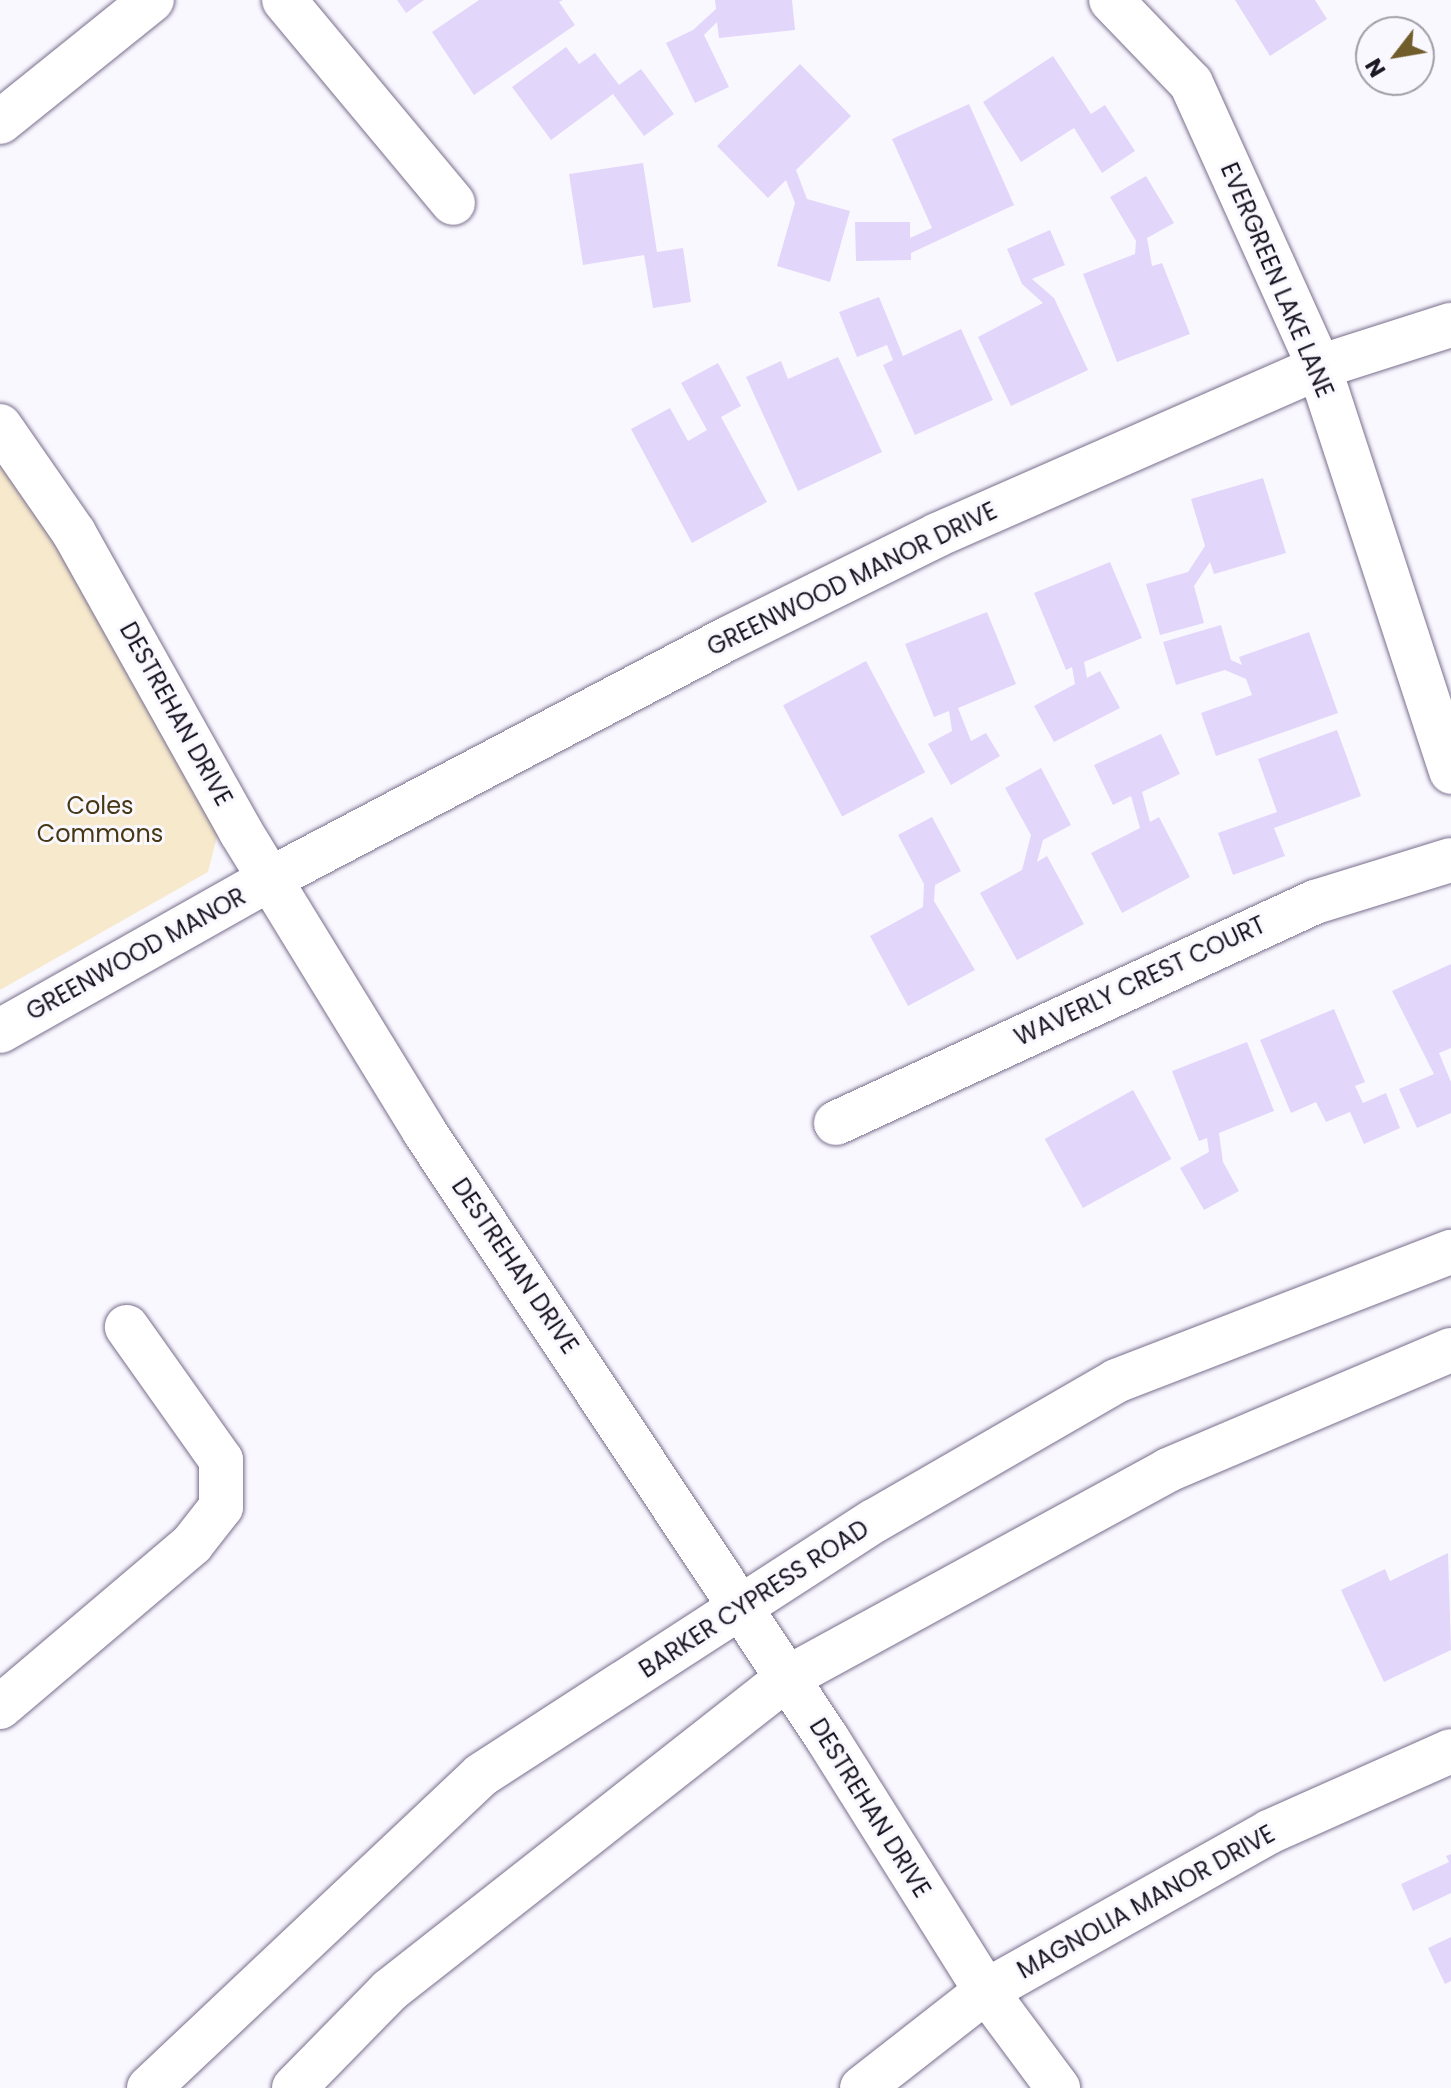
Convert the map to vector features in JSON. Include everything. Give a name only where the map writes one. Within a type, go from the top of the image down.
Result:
[{"type":"street","points":[[0,122],[152,0]]},
{"type":"street","points":[[284,0],[453,203]]},
{"type":"street","name":"EVERGREEN LAKE LANE","points":[[1111,0],[1191,83],[1319,367],[1451,772]]},
{"type":"street","name":"GREENWOOD MANOR DRIVE","points":[[272,878],[729,638],[937,535],[1319,367],[1451,325]]},
{"type":"street","name":"DESTREHAN DRIVE","points":[[0,426],[74,533],[241,832],[272,878],[424,1131],[742,1609],[986,1991],[1058,2088]]},
{"type":"street","name":"WAVERLY CREST COURT","points":[[836,1123],[1315,902],[1451,860]]},
{"type":"street","name":"GREENWOOD MANOR","points":[[0,1031],[272,878]]},
{"type":"street","name":"BARKER CYPRESS ROAD","points":[[149,2088],[481,1775],[874,1521],[1116,1381],[1451,1252]]},
{"type":"street","points":[[0,1707],[192,1544],[221,1507],[221,1460],[127,1327]]},
{"type":"street","points":[[294,2088],[390,1990],[787,1678],[1168,1470],[1451,1350]]},
{"type":"street","name":"MAGNOLIA MANOR DRIVE","points":[[862,2088],[986,1991],[1269,1832],[1451,1751]]},
{"type":"green space","name":"Coles Commons","points":[[0,457],[20,479],[219,829],[208,872],[0,990]]},
{"type":"building","points":[[397,0],[424,0],[406,13]]},
{"type":"building","points":[[479,0],[563,0],[559,2],[575,25],[474,95],[432,32]]},
{"type":"building","points":[[715,0],[792,0],[795,30],[719,38],[717,22],[704,35],[729,87],[695,103],[666,43],[693,30],[716,9]]},
{"type":"building","points":[[1235,0],[1315,0],[1327,19],[1270,56]]},
{"type":"building","points":[[566,47],[579,64],[595,53],[619,85],[641,69],[674,114],[644,136],[613,94],[551,140],[512,87]]},
{"type":"building","points":[[1053,56],[1091,114],[1105,105],[1135,151],[1102,173],[1074,128],[1021,162],[983,102]]},
{"type":"building","points":[[800,64],[851,116],[796,170],[807,199],[850,211],[830,282],[777,266],[795,203],[786,180],[768,198],[717,146]]},
{"type":"building","points":[[969,104],[1014,205],[911,253],[911,260],[856,261],[855,222],[910,222],[910,238],[932,228],[892,139]]},
{"type":"building","points":[[643,163],[657,252],[683,248],[691,302],[653,308],[644,255],[583,265],[569,174]]},
{"type":"building","points":[[1146,176],[1174,223],[1147,238],[1152,266],[1162,263],[1190,334],[1117,362],[1083,274],[1135,254],[1136,241],[1110,197]]},
{"type":"building","points":[[1050,230],[1065,265],[1032,279],[1054,298],[1088,370],[1011,406],[978,337],[1043,303],[1022,284],[1007,249]]},
{"type":"building","points":[[879,297],[903,356],[961,329],[993,400],[915,435],[883,365],[893,360],[887,345],[857,357],[839,312]]},
{"type":"building","points":[[838,357],[882,452],[798,491],[746,377],[781,361],[788,379]]},
{"type":"building","points":[[718,363],[741,406],[721,417],[767,502],[692,543],[631,429],[670,408],[688,441],[707,430],[681,383]]},
{"type":"building","points":[[1263,478],[1286,553],[1214,574],[1210,562],[1194,586],[1204,623],[1160,635],[1146,584],[1188,572],[1205,546],[1191,499]]},
{"type":"building","points":[[1110,562],[1142,638],[1084,662],[1087,678],[1100,671],[1120,708],[1054,742],[1034,706],[1075,684],[1072,667],[1066,670],[1034,593]]},
{"type":"building","points":[[987,612],[1016,684],[958,708],[971,741],[986,733],[1000,756],[951,785],[928,744],[952,731],[949,711],[934,717],[905,644]]},
{"type":"building","points":[[1221,625],[1231,660],[1242,665],[1239,657],[1309,632],[1338,713],[1216,756],[1201,713],[1252,695],[1246,679],[1225,670],[1176,685],[1163,642]]},
{"type":"building","points":[[866,661],[925,772],[842,816],[783,705]]},
{"type":"building","points":[[1337,730],[1361,796],[1274,828],[1285,856],[1233,875],[1218,833],[1277,812],[1258,759]]},
{"type":"building","points":[[1161,734],[1180,774],[1142,792],[1150,822],[1159,817],[1190,877],[1122,913],[1091,853],[1140,828],[1131,796],[1113,805],[1094,765]]},
{"type":"building","points":[[1041,768],[1071,825],[1043,840],[1037,862],[1047,856],[1084,924],[1017,960],[980,893],[1022,870],[1031,835],[1005,788]]},
{"type":"building","points":[[932,817],[961,871],[935,885],[934,901],[975,970],[908,1006],[870,936],[923,907],[924,884],[898,835]]},
{"type":"building","points":[[1451,964],[1451,1048],[1439,1053],[1451,1082],[1451,1113],[1417,1128],[1399,1089],[1434,1074],[1392,991]]},
{"type":"building","points":[[1334,1009],[1365,1082],[1355,1086],[1363,1103],[1386,1093],[1400,1128],[1364,1144],[1350,1112],[1326,1122],[1316,1102],[1291,1113],[1260,1040]]},
{"type":"building","points":[[1247,1042],[1274,1111],[1219,1133],[1223,1162],[1239,1191],[1204,1210],[1180,1168],[1209,1152],[1207,1138],[1199,1141],[1172,1071]]},
{"type":"building","points":[[1133,1090],[1171,1159],[1083,1208],[1045,1139]]},
{"type":"building","points":[[1448,1553],[1451,1650],[1384,1682],[1341,1590],[1385,1569],[1390,1581]]},
{"type":"building","points":[[1451,1854],[1451,1893],[1413,1911],[1401,1884],[1449,1862],[1446,1856]]},
{"type":"building","points":[[1451,1937],[1451,1981],[1445,1984],[1428,1948]]}]
